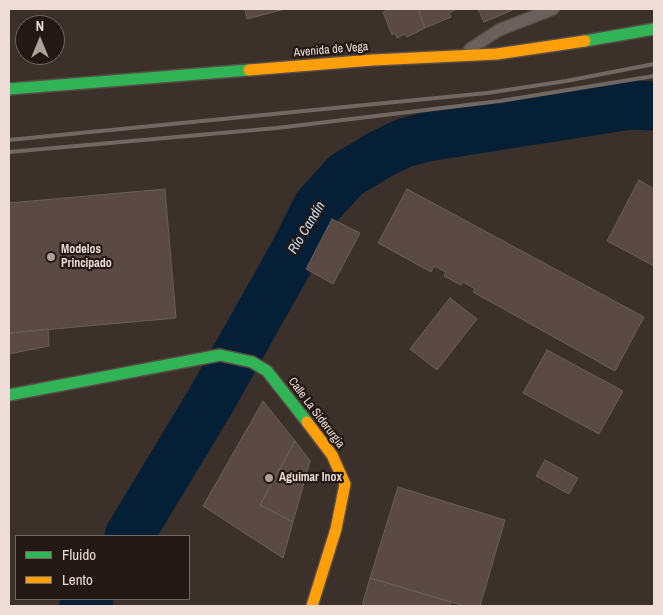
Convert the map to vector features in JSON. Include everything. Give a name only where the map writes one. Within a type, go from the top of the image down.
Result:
[{"type":"street","name":"Avenida de Vega","points":[[9,89],[553,47],[654,29]]},
{"type":"street","name":"Calle La Siderurgia","points":[[9,395],[220,355],[252,362],[266,371],[332,455],[345,484],[336,529],[312,606]]},
{"type":"lane","points":[[460,55],[499,30],[551,9]]},
{"type":"building","points":[[245,9],[285,9],[247,19]]},
{"type":"building","points":[[390,9],[418,9],[425,28],[407,37],[405,34],[397,38],[395,33],[392,35],[383,12]]},
{"type":"building","points":[[418,9],[455,10],[449,13],[451,17],[425,28]]},
{"type":"building","points":[[478,9],[515,9],[484,22]]},
{"type":"building","points":[[639,180],[654,189],[654,266],[607,241]]},
{"type":"building","points":[[165,189],[176,318],[9,333],[9,203]]},
{"type":"building","points":[[407,189],[644,317],[615,371],[473,292],[475,289],[463,282],[461,285],[444,276],[446,272],[434,266],[431,272],[378,243]]},
{"type":"building","points":[[332,219],[360,233],[333,284],[306,269]]},
{"type":"building","points":[[450,298],[477,319],[437,370],[410,349]]},
{"type":"building","points":[[48,329],[49,346],[9,354],[9,333]]},
{"type":"building","points":[[547,350],[623,391],[599,434],[523,393]]},
{"type":"building","points":[[263,401],[295,441],[260,505],[293,522],[283,558],[203,506]]},
{"type":"building","points":[[295,441],[310,461],[293,522],[260,505]]},
{"type":"building","points":[[545,460],[578,478],[569,494],[536,476]]},
{"type":"building","points":[[398,487],[505,520],[480,606],[464,606],[370,578]]},
{"type":"building","points":[[370,578],[451,602],[450,606],[362,606]]},
{"type":"waterway","name":"Río Candín","points":[[130,535],[210,402],[295,251],[317,207],[346,175],[404,143],[426,137],[630,105],[654,106]]},
{"type":"waterway","name":"Río Candín","points":[[84,606],[88,600]]},
{"type":"railway","points":[[9,140],[487,93],[566,81],[654,64]]},
{"type":"railway","points":[[9,152],[277,128],[500,101],[654,76]]},
{"type":"traffic: fast","points":[[585,41],[654,29]]},
{"type":"traffic: fast","points":[[9,89],[249,70]]},
{"type":"traffic: fast","points":[[9,395],[220,355],[252,362],[267,371],[307,422]]},
{"type":"traffic: slow","points":[[249,70],[373,60],[497,54],[585,41]]},
{"type":"traffic: slow","points":[[307,422],[332,455],[345,484],[336,529],[312,606]]},
{"type":"place","name":"Modelos Principado","points":[[51,257]]},
{"type":"place","name":"Aguimar Inox","points":[[269,478]]}]
